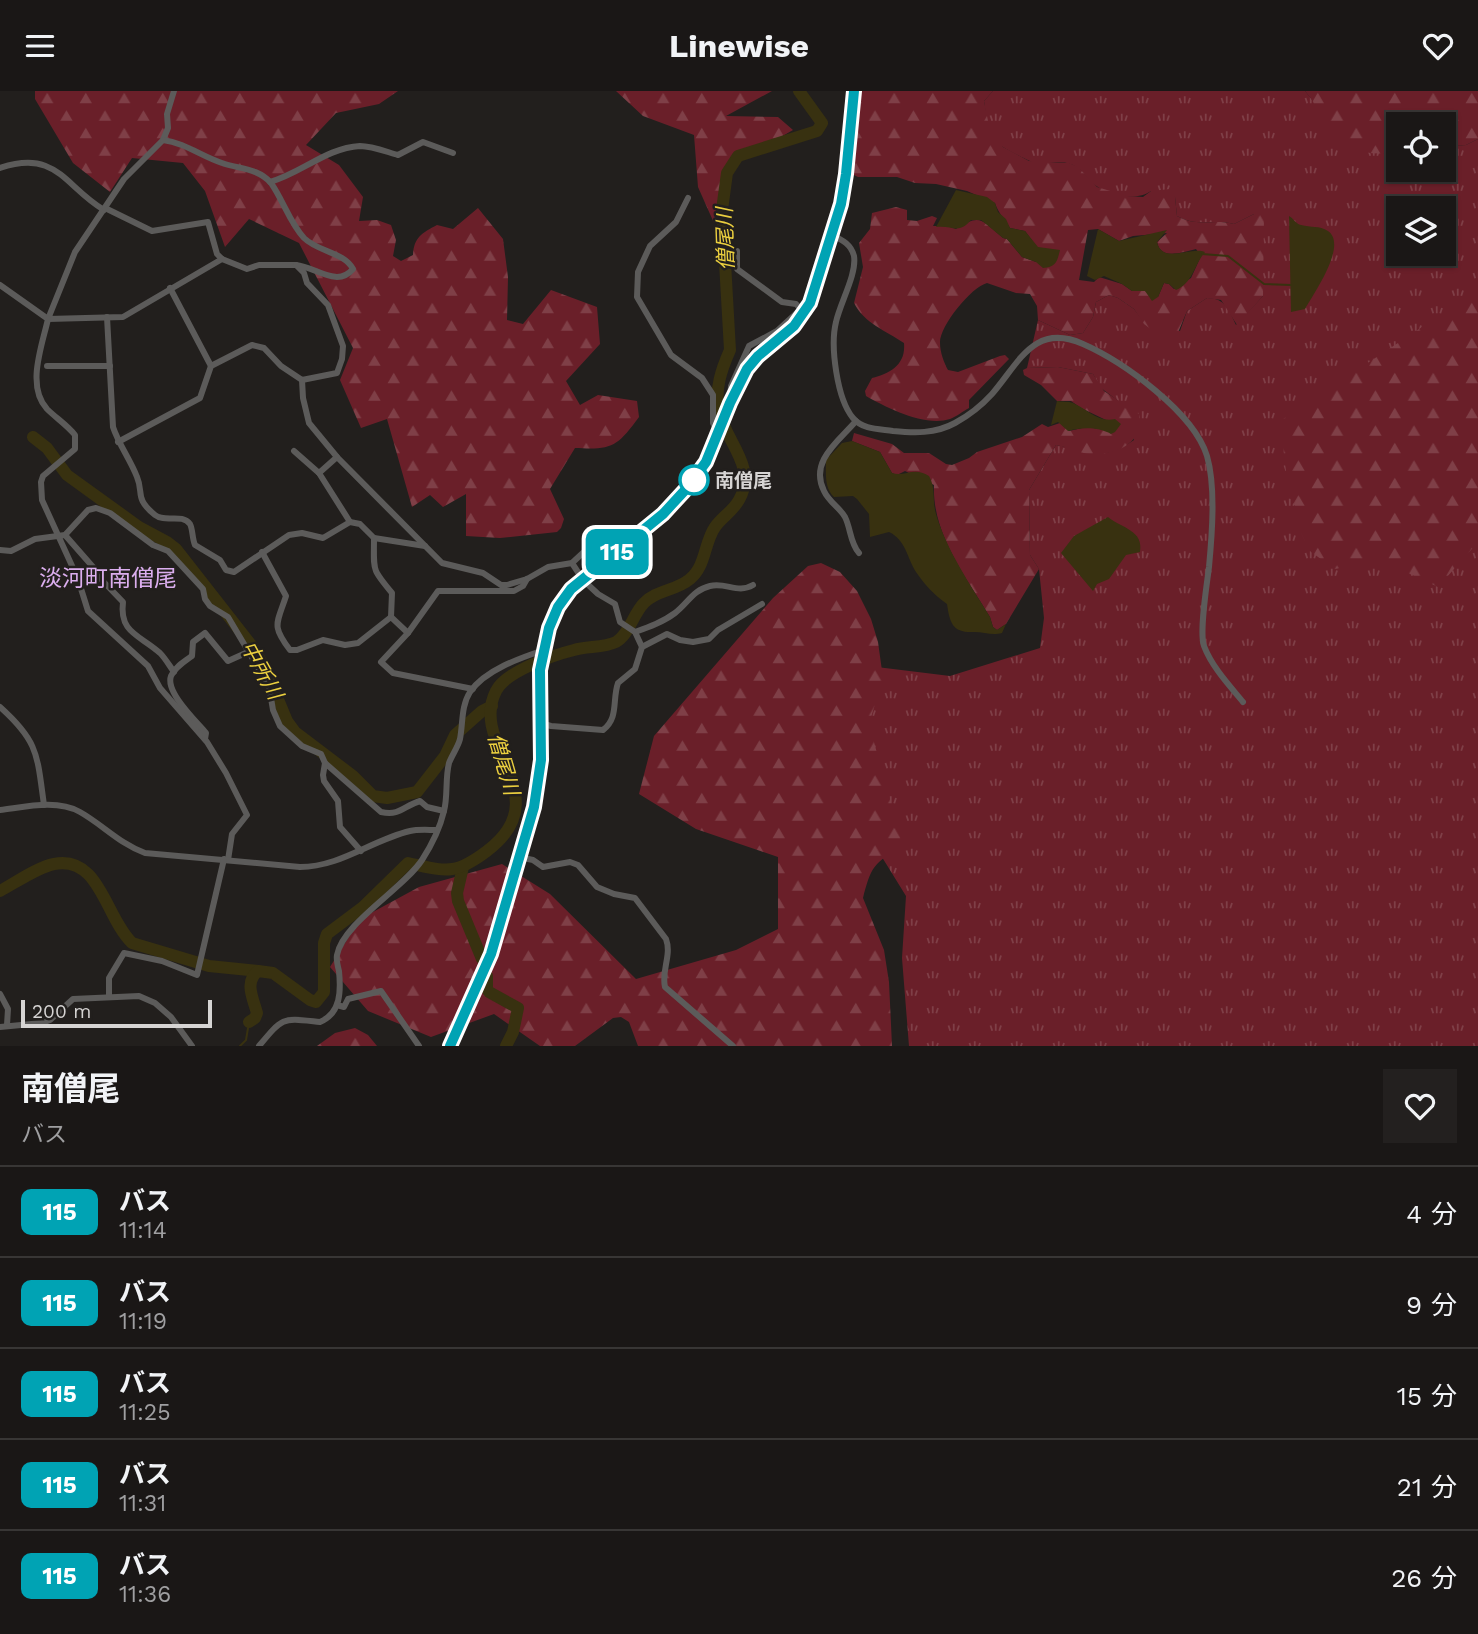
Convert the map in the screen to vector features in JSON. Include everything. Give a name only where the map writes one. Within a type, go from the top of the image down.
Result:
[{"type":"highway","points":[[450,1046],[491,954],[538,791],[541,760],[540,670],[558,607],[571,589],[663,514],[687,488],[706,462],[723,418],[747,369],[758,356],[794,326],[815,289],[832,235],[846,174],[854,91]]},
{"type":"street","points":[[109,996],[108,978],[124,953],[162,961],[197,975],[232,834],[247,815],[226,773],[205,740],[160,688],[148,666],[88,611],[78,579],[42,500],[43,476],[75,449],[77,443],[69,427],[46,408],[36,384],[48,319],[75,252],[124,179],[163,140],[168,128],[167,114],[174,91]]},
{"type":"street","points":[[0,168],[17,162],[43,164],[65,175],[88,201],[152,231],[208,222],[217,254],[222,259],[247,269],[259,265],[296,265],[339,278],[347,276],[353,269],[347,260],[320,250],[304,238],[270,182],[258,173],[224,164],[184,145],[163,140]]},
{"type":"street","points":[[270,182],[287,177],[299,167],[327,153],[362,146],[398,155],[423,142],[453,153]]},
{"type":"street","points":[[688,198],[676,222],[650,246],[638,272],[636,297],[671,355],[702,378],[713,395],[713,423],[718,432]]},
{"type":"street","points":[[832,235],[850,246],[854,260],[835,323],[839,389],[846,407],[856,421],[867,427],[914,433],[948,426],[979,406],[1029,349],[1051,338],[1063,338],[1083,344],[1138,377],[1174,408],[1194,431],[1208,459],[1211,547],[1203,643],[1223,678],[1243,702]]},
{"type":"street","points":[[737,251],[737,269],[782,302],[796,304],[803,310]]},
{"type":"street","points":[[0,285],[48,319],[123,317],[222,259]]},
{"type":"street","points":[[118,442],[200,398],[211,366],[252,345],[264,348],[281,366],[302,380],[337,373],[343,346],[328,305],[307,283],[304,273],[296,265]]},
{"type":"street","points":[[170,288],[211,366]]},
{"type":"street","points":[[107,317],[111,414],[118,442],[139,479],[140,499],[162,519],[188,521],[195,545],[220,560],[226,571],[234,572],[289,535],[302,533],[323,538],[350,522],[360,524],[374,538],[425,546]]},
{"type":"street","points":[[47,366],[110,366]]},
{"type":"street","points":[[302,380],[309,422],[337,457],[442,563],[483,573],[501,585],[508,585],[527,579],[548,567],[572,563],[586,550],[596,546],[618,551]]},
{"type":"street","points":[[856,421],[826,454],[821,464],[821,483],[830,500],[843,514],[852,543],[859,554]]},
{"type":"street","points":[[294,451],[319,473],[350,522]]},
{"type":"street","points":[[319,473],[337,457]]},
{"type":"street","points":[[0,550],[11,551],[35,539],[65,535],[88,510],[110,513],[153,545],[168,551],[203,589],[210,606],[228,617],[269,686],[273,710],[280,726],[302,746],[321,754],[326,763],[381,811],[390,814],[401,812],[420,801],[427,807],[444,811]]},
{"type":"street","points":[[65,535],[97,575],[123,601],[121,614],[130,632],[162,655],[174,671]]},
{"type":"street","points":[[374,538],[374,566],[381,583],[392,593],[391,617],[408,633]]},
{"type":"street","points":[[262,552],[286,596],[276,626],[277,632],[290,650],[323,640],[345,645],[358,643],[391,617]]},
{"type":"street","points":[[540,723],[597,730],[608,727],[614,717],[618,683],[635,669],[642,647],[635,632],[620,622],[615,604],[598,594],[583,580],[572,563]]},
{"type":"street","points":[[473,689],[393,673],[381,662],[408,633],[438,591],[514,591],[523,586],[527,579]]},
{"type":"street","points":[[635,632],[673,615],[691,595],[706,587],[716,585],[741,590],[753,585]]},
{"type":"street","points":[[642,647],[667,634],[693,642],[709,639],[718,630],[762,604]]},
{"type":"street","points":[[205,740],[206,733],[173,694],[170,685],[174,671],[192,656],[193,642],[205,633],[228,661],[248,652]]},
{"type":"street","points":[[259,1046],[279,1022],[289,1019],[320,1022],[326,1019],[337,1005],[340,994],[337,956],[348,934],[414,871],[437,830],[444,811],[449,764],[459,740],[463,710],[469,693],[494,672],[523,657],[543,655]]},
{"type":"street","points":[[0,707],[23,727],[33,745],[44,805]]},
{"type":"street","points":[[326,763],[324,781],[338,801],[340,827],[361,851]]},
{"type":"street","points":[[0,810],[44,805],[66,807],[80,812],[129,847],[145,853],[315,867],[411,831],[437,830]]},
{"type":"street","points":[[519,857],[533,860],[542,867],[570,862],[578,865],[597,887],[635,898],[669,946],[663,979],[665,988],[733,1046]]},
{"type":"street","points":[[337,1005],[344,1007],[348,999],[381,991],[419,1046]]},
{"type":"street","points":[[0,994],[8,1009],[4,1026],[50,1020],[73,999],[139,996],[155,1003],[171,1017],[192,1046]]},
{"type":"green space","points":[[35,91],[398,91],[379,104],[336,113],[306,145],[339,165],[363,197],[359,221],[377,220],[391,225],[396,240],[393,256],[401,261],[413,255],[415,244],[423,233],[437,225],[453,229],[478,208],[503,239],[508,277],[507,320],[523,324],[551,290],[597,307],[600,344],[566,381],[580,405],[598,395],[637,401],[639,417],[613,445],[575,448],[550,489],[564,519],[557,532],[500,538],[466,536],[466,494],[443,507],[430,495],[412,507],[387,419],[361,428],[340,380],[353,348],[299,243],[249,219],[225,247],[205,191],[183,163],[132,158],[110,192],[73,163],[35,99]]},
{"type":"green space","points":[[616,91],[772,91],[726,116],[778,117],[793,130],[732,165],[714,223],[698,187],[694,135],[643,116]]},
{"type":"green space","points":[[860,91],[993,91],[984,101],[991,136],[1003,147],[1029,161],[1069,163],[1078,167],[1097,187],[1127,196],[1143,197],[1151,191],[1170,189],[1175,197],[1177,216],[1185,220],[1234,224],[1254,214],[1264,215],[1263,296],[1246,315],[1239,328],[1221,300],[1207,298],[1187,311],[1177,335],[1156,333],[1144,324],[1134,309],[1109,295],[1096,302],[1093,317],[1083,333],[1070,335],[1038,320],[1037,306],[1030,294],[1016,293],[987,283],[973,292],[950,318],[941,336],[942,357],[948,370],[958,372],[1000,356],[1005,355],[1009,359],[969,400],[969,408],[955,417],[940,421],[906,415],[866,396],[865,391],[872,378],[885,374],[900,362],[904,351],[904,343],[870,321],[854,303],[863,267],[859,243],[870,229],[872,213],[896,207],[907,210],[907,220],[917,221],[932,216],[937,218],[933,226],[956,229],[971,221],[981,221],[1007,239],[1022,257],[1036,262],[1037,247],[1025,231],[1010,228],[995,203],[967,191],[936,184],[915,183],[897,177],[858,177],[852,174]],"holes":[[[1098,229],[1119,241],[1133,236],[1167,233],[1157,242],[1163,252],[1173,254],[1196,249],[1201,256],[1191,278],[1174,289],[1164,283],[1158,297],[1145,291],[1132,291],[1122,284],[1099,277],[1094,282],[1079,280],[1088,230]]]},
{"type":"green space","points":[[993,91],[1305,91],[1322,112],[1386,154],[1386,182],[1456,182],[1456,146],[1466,145],[1478,139],[1478,1046],[909,1046],[902,958],[906,896],[864,828],[836,662],[950,676],[1040,648],[1044,618],[1039,569],[1030,555],[1029,490],[1056,445],[1103,453],[1134,440],[1117,400],[1101,388],[1093,374],[1058,367],[1027,368],[1038,320],[1070,335],[1083,333],[1093,317],[1096,302],[1109,295],[1134,309],[1143,321],[1180,331],[1187,311],[1207,298],[1222,303],[1236,325],[1263,296],[1254,214],[1234,224],[1185,220],[1177,216],[1175,197],[1151,191],[1132,197],[1117,195],[1095,185],[1069,163],[1034,163],[993,140],[987,124],[984,101]]},
{"type":"green space","points":[[1305,91],[1478,91],[1478,139],[1466,145],[1456,146],[1456,112],[1386,112],[1386,153],[1363,152],[1351,147],[1333,130]]},
{"type":"green space","points":[[1478,290],[1478,542],[1438,587],[1380,560],[1335,569],[1311,552],[1301,533],[1298,511],[1289,496],[1280,421]]},
{"type":"green space","points":[[1058,367],[1093,374],[1104,391],[1139,414],[1140,424],[1133,440],[1109,453],[1086,453],[1056,445],[1029,490],[1030,555],[1039,569],[1006,624],[997,630],[961,571],[945,538],[935,503],[934,485],[905,471],[897,475],[892,473],[880,452],[852,441],[854,433],[892,444],[904,453],[929,453],[952,465],[977,452],[1022,437],[1042,424],[1048,427],[1060,423],[1069,431],[1087,427],[1105,430],[1108,421],[1071,401],[1057,401],[1041,385],[1024,375],[1023,370]]},
{"type":"green space","points":[[821,563],[840,572],[857,591],[871,619],[878,642],[883,678],[869,724],[904,851],[880,861],[871,873],[863,898],[884,950],[889,982],[892,1046],[638,1046],[629,1022],[621,1017],[613,1018],[575,1046],[540,1046],[494,1014],[431,1037],[368,1011],[330,967],[360,919],[419,887],[502,864],[550,894],[636,979],[736,950],[778,929],[778,857],[696,829],[639,794],[654,736],[773,598],[808,566]]},
{"type":"green space","points":[[355,1028],[368,1035],[377,1046],[317,1046],[335,1033]]},
{"type":"shaded area","points":[[956,190],[987,197],[995,203],[1010,228],[1025,231],[1038,247],[1060,250],[1055,263],[1043,268],[1022,257],[1007,239],[981,220],[971,220],[959,228],[936,227]]},
{"type":"shaded area","points":[[1289,216],[1299,224],[1328,231],[1333,238],[1334,247],[1322,281],[1305,309],[1291,312]]},
{"type":"shaded area","points":[[1098,229],[1119,241],[1167,230],[1157,242],[1165,252],[1205,252],[1182,287],[1176,290],[1164,283],[1158,297],[1152,301],[1145,291],[1132,291],[1104,276],[1095,280],[1087,276]]},
{"type":"shaded area","points":[[1057,401],[1071,402],[1098,417],[1115,419],[1121,424],[1111,434],[1090,428],[1068,431],[1058,422],[1051,425]]},
{"type":"shaded area","points":[[852,441],[880,452],[892,473],[919,472],[929,476],[936,514],[946,541],[990,617],[993,627],[997,630],[1006,624],[1002,633],[967,632],[957,629],[951,622],[947,604],[919,577],[906,550],[895,535],[889,532],[870,537],[869,514],[857,499],[853,496],[834,497],[826,480],[826,460],[842,443]]},
{"type":"shaded area","points":[[1108,517],[1135,534],[1139,539],[1140,552],[1126,555],[1109,579],[1097,584],[1093,591],[1061,553],[1074,536]]},
{"type":"waterway","name":"僧尾川","points":[[249,1022],[257,1013],[250,985],[258,971],[273,973],[316,1002],[324,992],[324,943],[327,934],[363,907],[408,863],[441,869],[458,868],[487,851],[507,831],[515,811],[515,791],[493,731],[491,711],[496,691],[501,684],[543,660],[565,652],[616,642],[624,635],[644,603],[654,595],[684,583],[699,568],[715,527],[739,500],[745,476],[743,465],[722,422],[717,395],[730,350],[722,210],[727,173],[738,156],[817,131],[822,123],[799,91]]},
{"type":"waterway","points":[[1202,254],[1228,256],[1264,284],[1291,285]]},
{"type":"waterway","name":"中所川","points":[[33,437],[47,448],[67,475],[139,527],[176,549],[252,646],[265,668],[287,721],[295,732],[353,776],[373,796],[387,798],[417,792],[445,756],[455,735],[482,711],[492,706]]},
{"type":"waterway","name":"僧尾川","points":[[0,891],[48,866],[69,864],[82,869],[92,878],[132,943],[209,966],[258,971]]},
{"type":"waterway","points":[[463,867],[457,893],[458,901],[482,959]]},
{"type":"waterway","points":[[487,976],[489,992],[518,1008],[513,1032],[506,1046]]},
{"type":"waterway","points":[[240,1046],[246,1040],[249,1022]]},
{"type":"bus line","name":"115","points":[[450,1046],[491,954],[538,791],[541,760],[540,670],[549,628],[558,607],[571,589],[663,514],[687,488],[706,462],[741,378],[758,356],[794,326],[810,303],[841,204],[854,91]]},
{"type":"place","name":"南僧尾","points":[[694,480]]},
{"type":"district","name":"淡河町南僧尾","points":[[108,578]]}]
